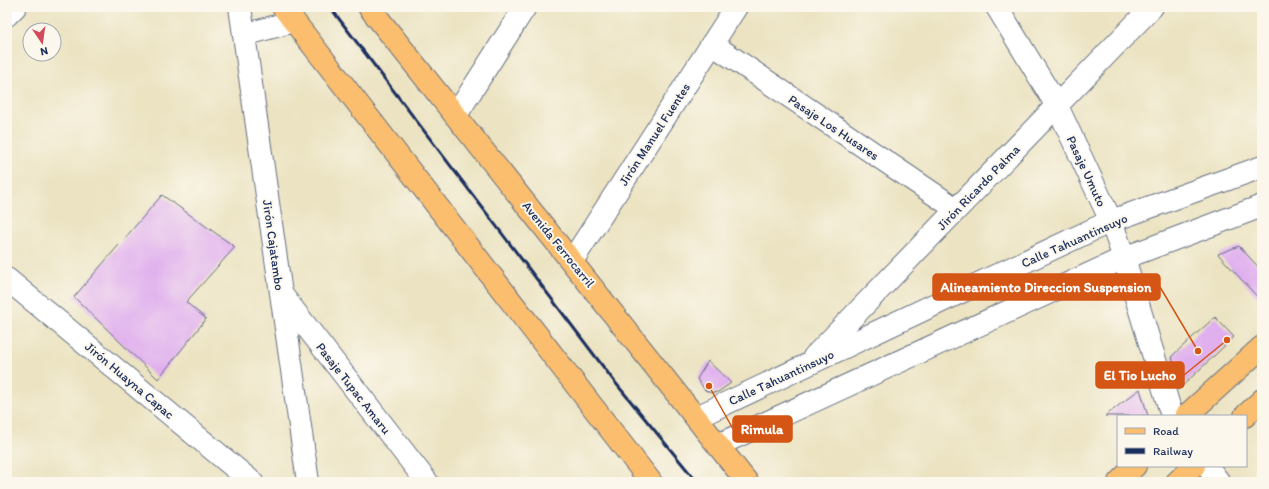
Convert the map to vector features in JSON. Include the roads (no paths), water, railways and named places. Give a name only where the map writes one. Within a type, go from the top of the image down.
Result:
[{"type":"main road","name":"Avenida Ferrocarril","points":[[369,7],[697,417],[747,482]]},
{"type":"main road","points":[[288,14],[652,482]]},
{"type":"main road","points":[[1187,415],[1262,347]]},
{"type":"main road","points":[[1246,415],[1262,400]]},
{"type":"main road","points":[[1119,482],[1134,467]]},
{"type":"main road","points":[[1177,482],[1193,467]]},
{"type":"street","points":[[7,15],[15,7]]},
{"type":"street","name":"Jirón Cajatambo","points":[[240,7],[308,482]]},
{"type":"street","points":[[456,115],[525,7]]},
{"type":"street","name":"Jirón Manuel Fuentes","points":[[572,261],[736,7]]},
{"type":"street","name":"Pasaje Umuto","points":[[997,7],[1056,106],[1111,221],[1124,258],[1172,415]]},
{"type":"street","name":"Jirón Ricardo Palma","points":[[804,366],[1152,7]]},
{"type":"street","points":[[244,35],[288,14]]},
{"type":"street","name":"Pasaje Los Husares","points":[[712,44],[956,209]]},
{"type":"street","name":"Calle Tahuantinsuyo","points":[[697,417],[1111,221],[1262,167]]},
{"type":"street","points":[[718,445],[1124,258],[1262,206]]},
{"type":"street","name":"Jirón Huayna Capac","points":[[7,279],[252,482]]},
{"type":"street","name":"Pasaje Tupac Amaru","points":[[281,294],[427,482]]},
{"type":"street","points":[[1208,467],[1219,482]]},
{"type":"railway","points":[[330,7],[614,381],[697,482]]},
{"type":"place","name":"El Tio Lucho","points":[[1227,340]]},
{"type":"place","name":"Alineamiento Direccion Suspension","points":[[1198,351]]},
{"type":"place","name":"Rimula","points":[[709,386]]}]
